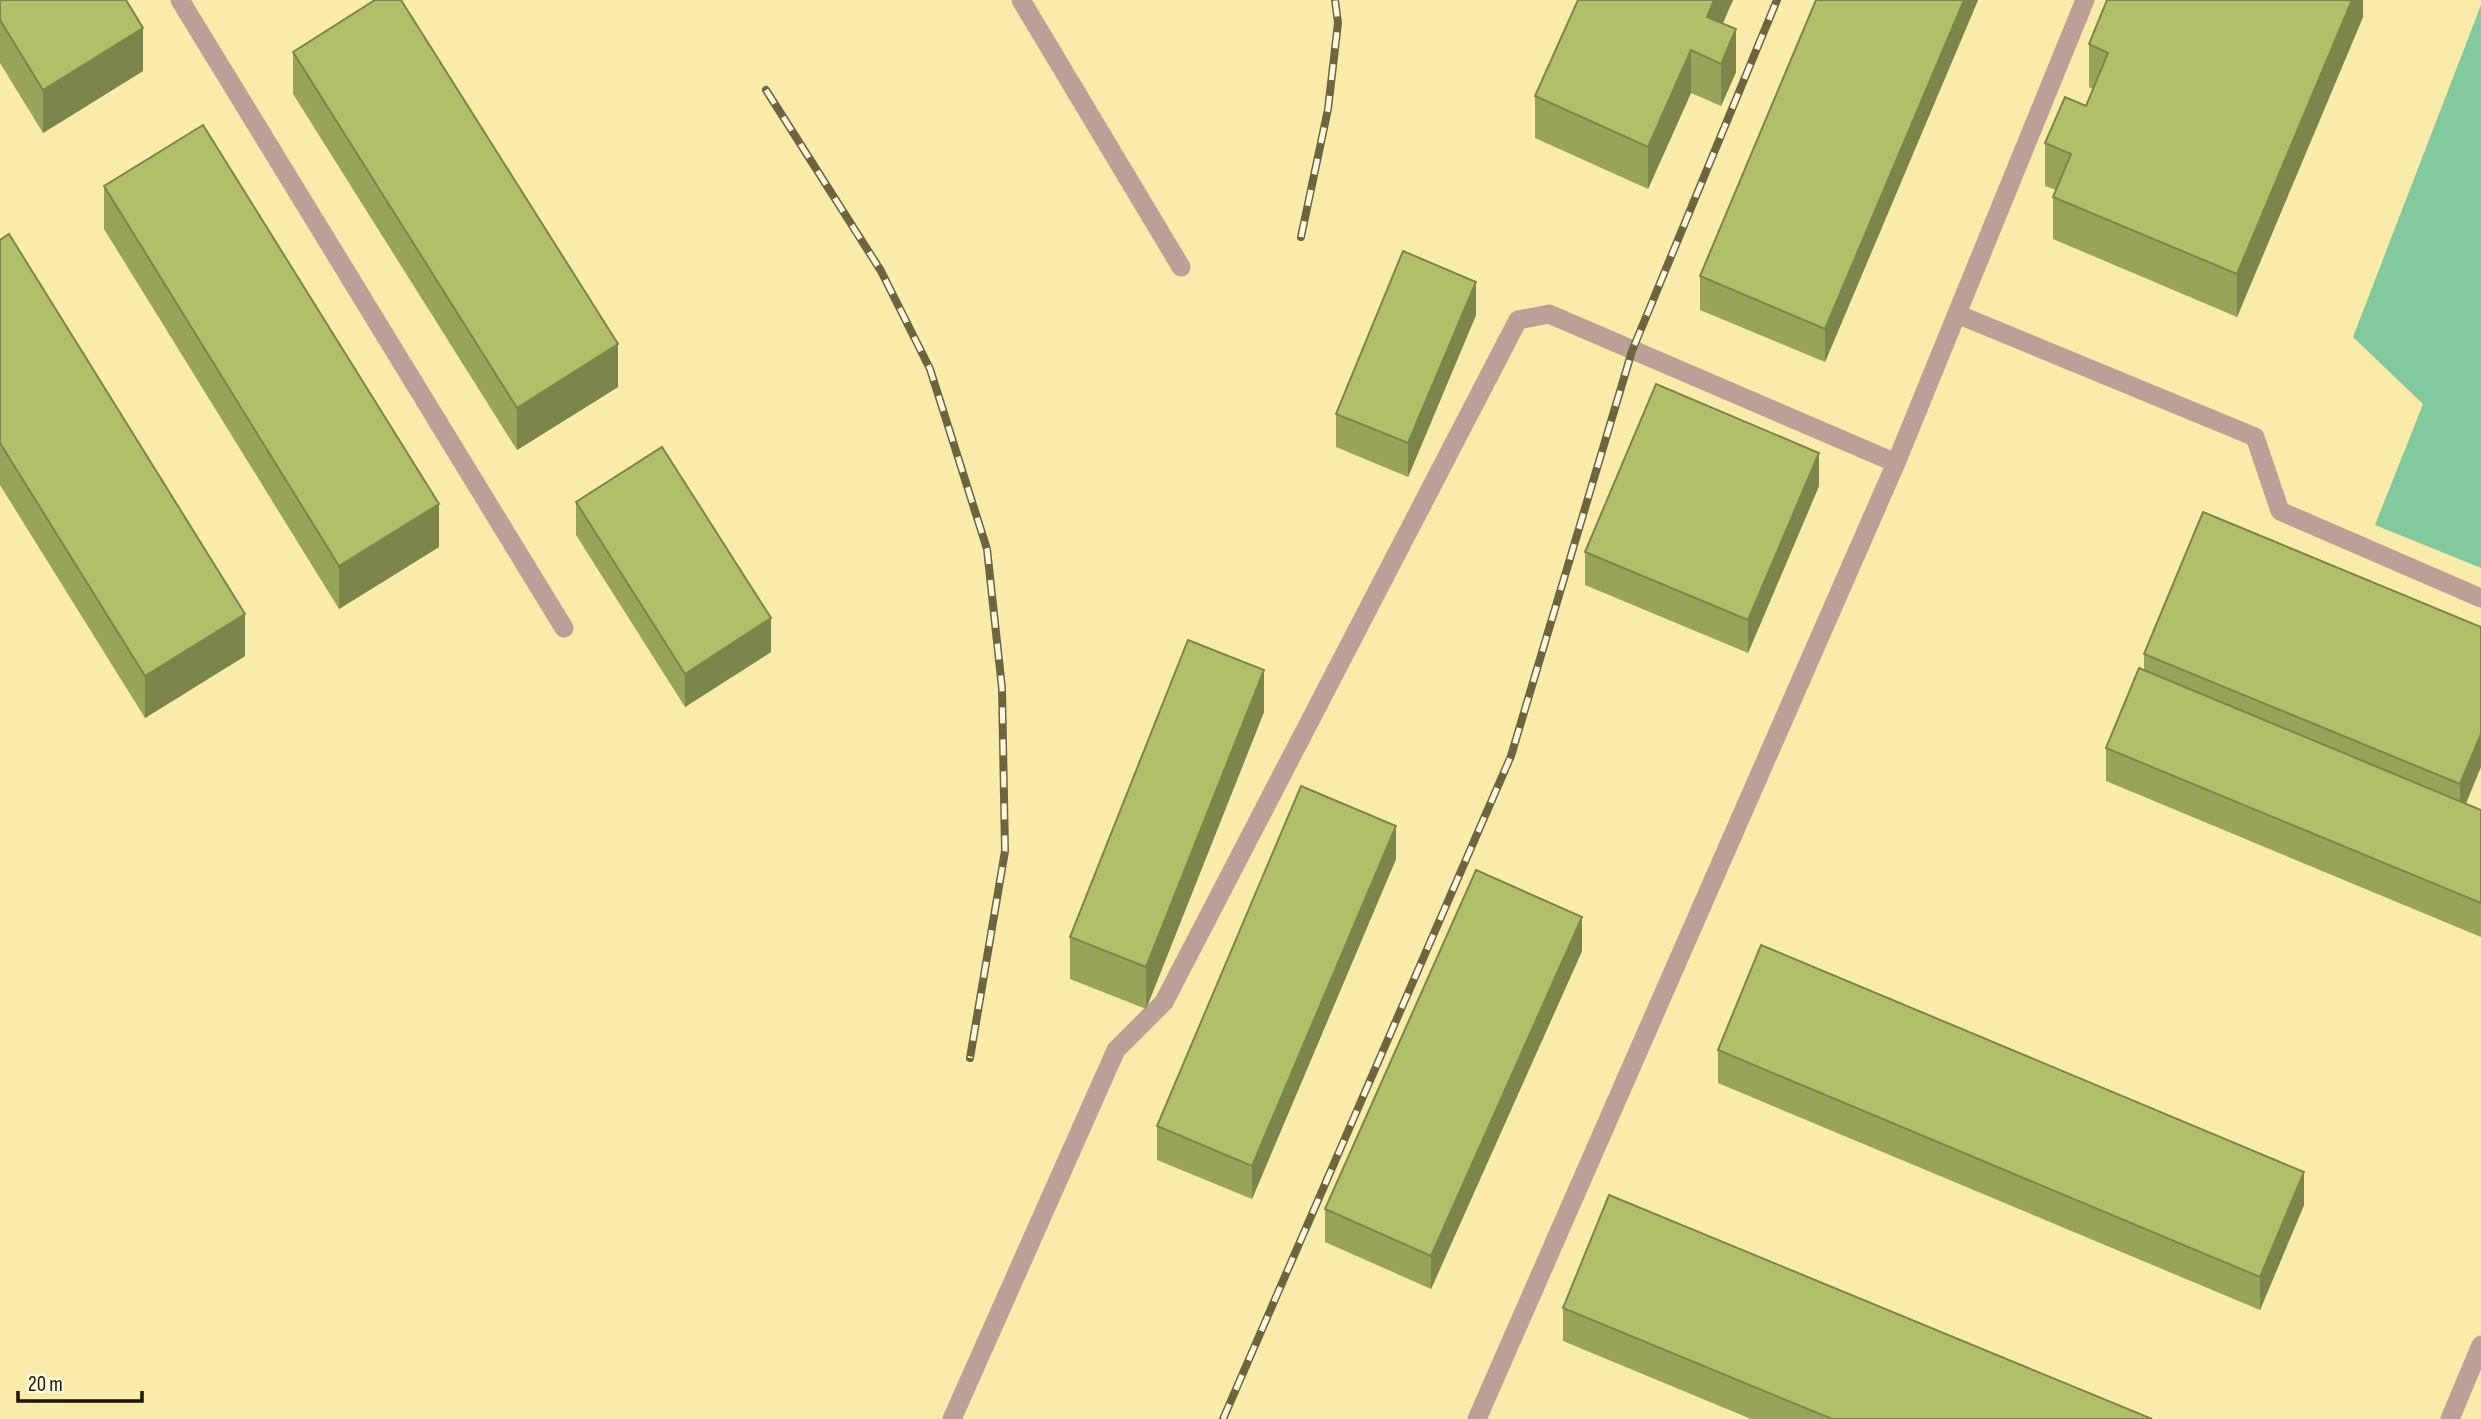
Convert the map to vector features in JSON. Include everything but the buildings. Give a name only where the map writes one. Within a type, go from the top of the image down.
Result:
[{"type":"lane","points":[[180,0],[564,628]]},
{"type":"lane","points":[[1021,0],[1181,267]]},
{"type":"lane","points":[[1477,1419],[1896,463],[2085,0]]},
{"type":"lane","points":[[952,1419],[1116,1050],[1164,1002],[1518,320],[1549,314],[1896,463]]},
{"type":"lane","points":[[1957,314],[2255,437],[2280,511],[2481,598]]},
{"type":"lane","points":[[2450,1419],[2481,1345]]},
{"type":"green space","points":[[2481,5],[2481,568],[2375,525],[2423,404],[2353,337]]},
{"type":"railway","points":[[1301,237],[1328,109],[1338,23],[1335,0]]},
{"type":"railway","points":[[1223,1419],[1511,756],[1632,351],[1777,0]]},
{"type":"railway","points":[[766,90],[881,271],[930,369],[987,549],[1002,688],[1005,851],[970,1058]]}]
